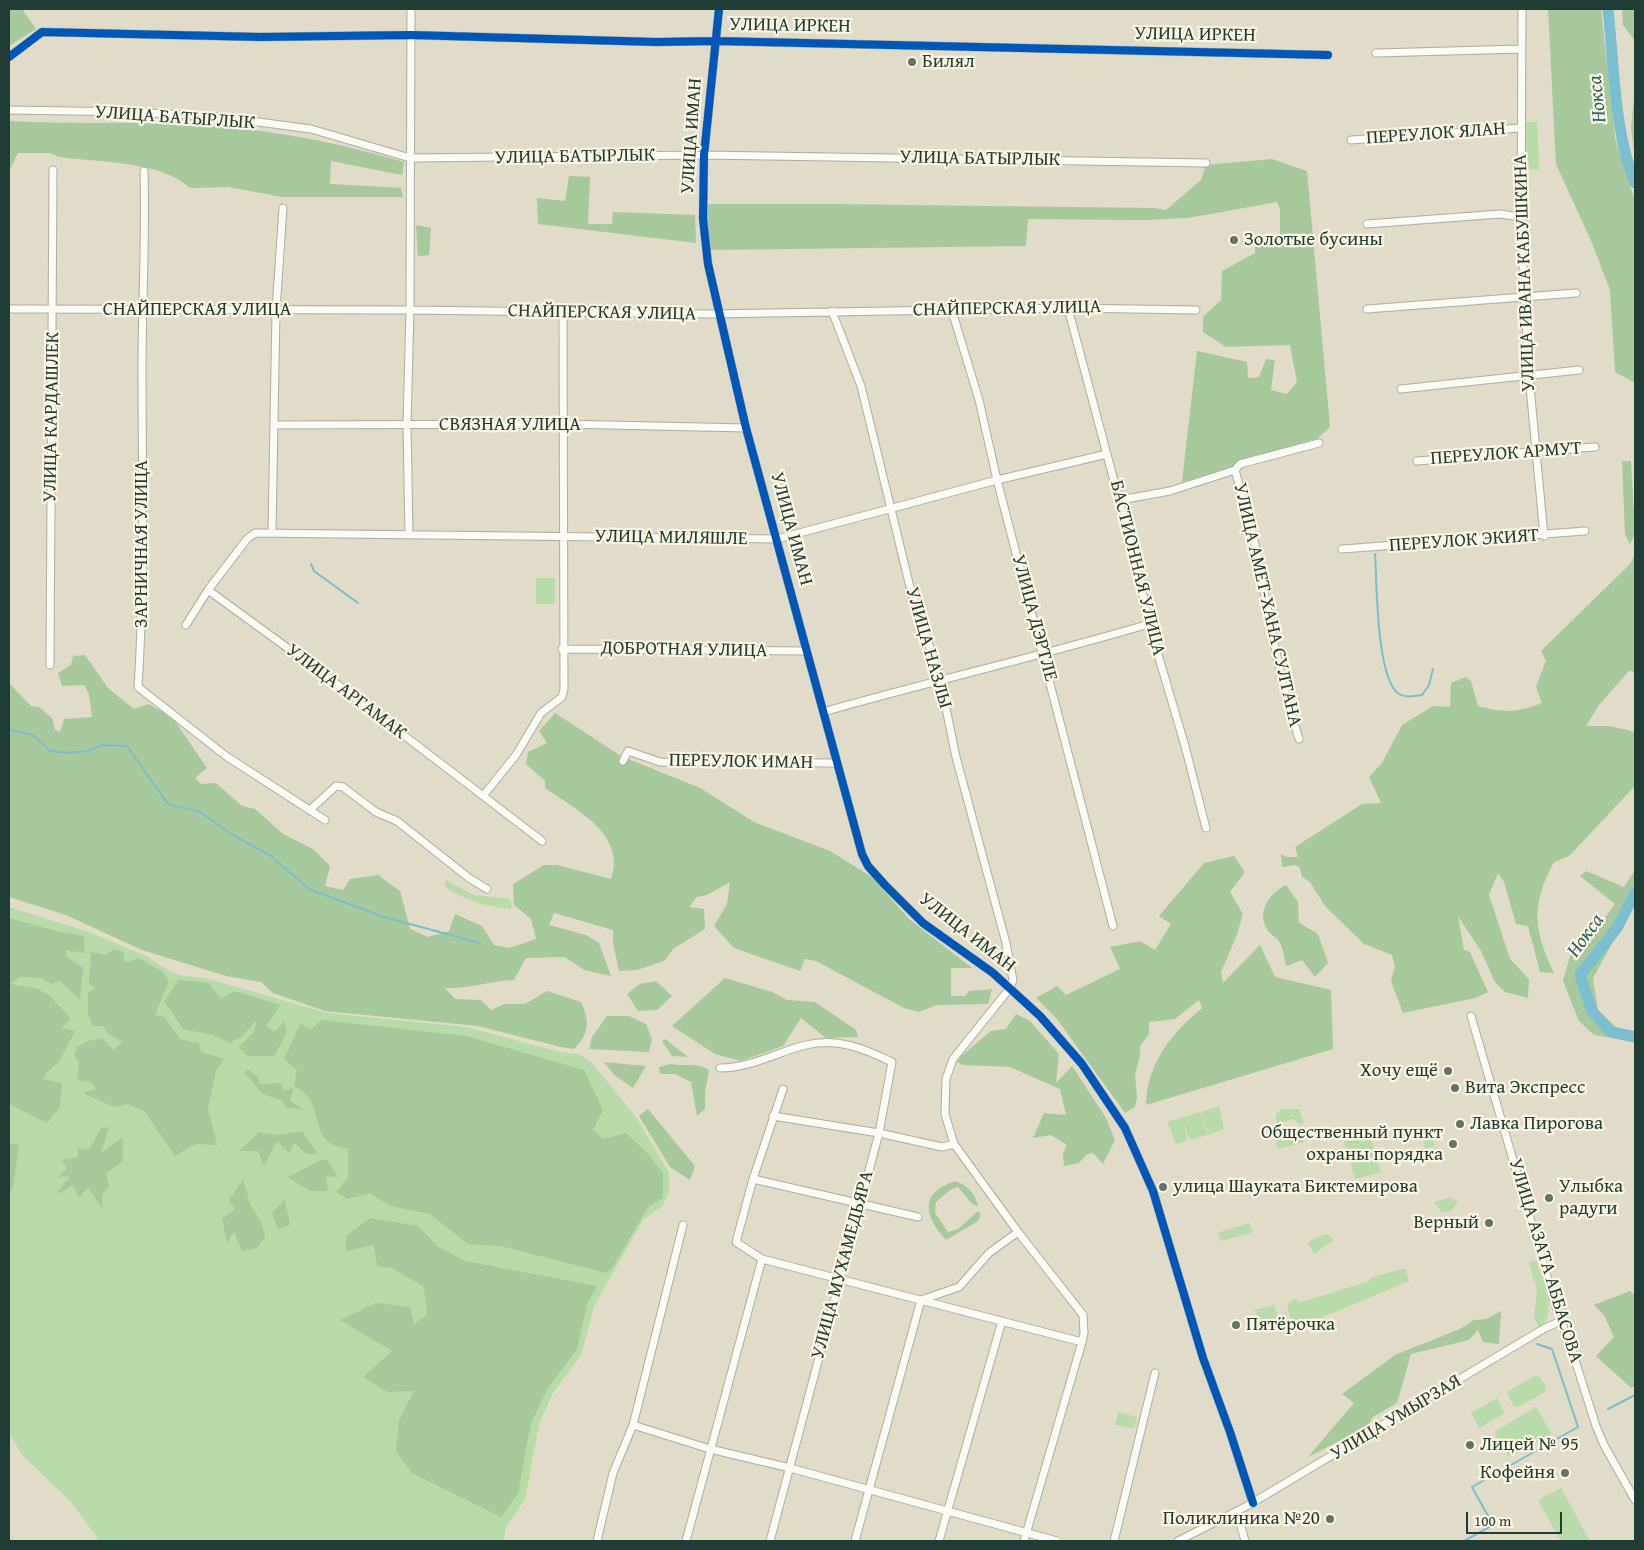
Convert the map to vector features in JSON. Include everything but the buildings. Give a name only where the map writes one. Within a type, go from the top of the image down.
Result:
[{"type":"street","points":[[409,535],[407,425],[410,310],[411,9]]},
{"type":"street","name":"УЛИЦА ИМАН","points":[[719,9],[704,155],[703,219],[706,248],[746,428],[862,854],[868,866],[923,923],[993,973],[1064,1042],[1126,1128],[1153,1191],[1203,1358],[1253,1503]]},
{"type":"street","name":"УЛИЦА ИВАНА КАБУШКИНА","points":[[1522,9],[1520,217],[1528,376],[1544,536]]},
{"type":"street","name":"УЛИЦА ИРКЕН","points":[[9,57],[42,32],[262,37],[411,35],[656,42],[716,41],[1328,55]]},
{"type":"street","points":[[1376,53],[1522,49]]},
{"type":"street","name":"УЛИЦА БАТЫРЛЫК","points":[[9,110],[132,112],[221,117],[311,129],[410,158],[704,155],[1206,163]]},
{"type":"street","name":"ПЕРЕУЛОК ЯЛАН","points":[[1352,140],[1520,128]]},
{"type":"street","name":"УЛИЦА КАРДАШЛЕК","points":[[50,665],[54,310],[53,170]]},
{"type":"street","name":"ЗАРНИЧНАЯ УЛИЦА","points":[[144,171],[146,219],[142,310],[142,623],[138,687],[226,756],[311,809],[325,820]]},
{"type":"street","points":[[272,532],[276,310],[283,208]]},
{"type":"street","points":[[1367,224],[1500,214],[1520,217]]},
{"type":"street","points":[[1367,309],[1576,293]]},
{"type":"street","name":"СНАЙПЕРСКАЯ УЛИЦА","points":[[9,309],[410,310],[563,314],[721,314],[1068,308],[1196,310]]},
{"type":"street","name":"БАСТИОННАЯ УЛИЦА","points":[[1068,308],[1089,380],[1140,575],[1149,624],[1185,746],[1206,828]]},
{"type":"street","name":"УЛИЦА НАЗЛЫ","points":[[832,311],[861,386],[910,587],[940,679],[956,757],[1006,943],[1013,980],[1010,988]]},
{"type":"street","name":"УЛИЦА ДЭРТЛЕ","points":[[952,311],[980,400],[997,480],[1113,926]]},
{"type":"street","points":[[483,796],[516,755],[541,713],[562,697],[563,314]]},
{"type":"street","points":[[1401,389],[1579,370]]},
{"type":"street","name":"СВЯЗНАЯ УЛИЦА","points":[[274,425],[562,424],[746,428]]},
{"type":"street","name":"УЛИЦА АМЕТ-ХАНА СУЛТАНА","points":[[1120,500],[1170,491],[1235,470],[1240,464],[1319,443]]},
{"type":"street","name":"ПЕРЕУЛОК АРМУТ","points":[[1417,461],[1595,447]]},
{"type":"street","name":"УЛИЦА МИЛЯШЛЕ","points":[[208,590],[247,539],[255,533],[777,539],[997,480],[1107,454]]},
{"type":"street","name":"УЛИЦА АМЕТ-ХАНА СУЛТАНА","points":[[1235,470],[1254,540],[1282,682],[1299,739]]},
{"type":"street","name":"ПЕРЕУЛОК ЭКИЯТ","points":[[1342,549],[1585,532]]},
{"type":"street","points":[[186,625],[208,590]]},
{"type":"street","name":"УЛИЦА АРГАМАК","points":[[208,590],[337,684],[542,840]]},
{"type":"street","points":[[823,712],[940,679],[1043,655],[1149,624]]},
{"type":"street","name":"ДОБРОТНАЯ УЛИЦА","points":[[562,649],[806,651]]},
{"type":"street","name":"ПЕРЕУЛОК ИМАН","points":[[622,761],[628,751],[660,762],[837,763]]},
{"type":"street","points":[[311,809],[336,786],[343,787],[376,812],[397,820],[469,878],[487,889]]},
{"type":"street","points":[[1010,988],[953,1059],[947,1073],[945,1114],[954,1144],[1018,1232],[1083,1315],[1082,1342],[1025,1538]]},
{"type":"street","name":"УЛИЦА АЗАТА АББАСОВА","points":[[1471,1016],[1561,1321],[1599,1435],[1635,1500]]},
{"type":"street","name":"УЛИЦА МУХАМЕДЬЯРА","points":[[720,1068],[739,1068],[807,1044],[833,1043],[859,1047],[892,1062],[879,1132],[770,1541]]},
{"type":"street","points":[[784,1089],[773,1116],[753,1179],[736,1242],[762,1259],[1082,1342]]},
{"type":"street","points":[[773,1116],[879,1132],[942,1147],[954,1144]]},
{"type":"street","points":[[753,1179],[918,1217]]},
{"type":"street","points":[[598,1541],[613,1473],[633,1425],[683,1225]]},
{"type":"street","points":[[921,1300],[958,1286],[990,1253],[1018,1232]]},
{"type":"street","points":[[686,1541],[762,1259]]},
{"type":"street","points":[[855,1541],[921,1300]]},
{"type":"street","points":[[939,1541],[1002,1321]]},
{"type":"street","name":"УЛИЦА УМЫРЗАЯ","points":[[1234,1513],[1545,1328],[1561,1321]]},
{"type":"street","points":[[1114,1541],[1155,1373]]},
{"type":"street","points":[[633,1425],[710,1449],[790,1468],[947,1512],[1025,1538],[1057,1541]]},
{"type":"street","points":[[1178,1541],[1186,1540],[1234,1513],[1245,1541]]},
{"type":"green space","points":[[9,9],[22,9],[36,29],[9,46]]},
{"type":"green space","points":[[1548,9],[1601,9],[1615,138],[1635,201],[1635,383],[1615,372],[1610,290],[1592,243],[1556,164]]},
{"type":"green space","points":[[1622,9],[1635,9],[1635,41],[1623,25]]},
{"type":"green space","points":[[1635,88],[1635,160],[1631,128]]},
{"type":"green space","points":[[9,121],[202,125],[261,131],[319,141],[404,162],[402,175],[331,161],[330,184],[401,188],[403,197],[282,197],[229,187],[190,188],[178,179],[163,172],[128,164],[59,157],[49,153],[18,153],[9,171]]},
{"type":"green space","points":[[1523,122],[1537,122],[1539,169],[1524,170]]},
{"type":"green space","points":[[1272,159],[1307,171],[1330,427],[1317,439],[1237,461],[1231,468],[1182,482],[1197,351],[1247,362],[1248,378],[1259,377],[1266,359],[1275,360],[1271,390],[1287,394],[1297,382],[1290,345],[1226,347],[1203,332],[1203,317],[1221,300],[1222,271],[1255,253],[1255,246],[1280,238],[1280,209],[1277,202],[1188,218],[1145,220],[1028,219],[1026,246],[711,250],[707,239],[706,204],[1154,208],[1166,210],[1201,180],[1206,165]]},
{"type":"green space","points":[[569,176],[590,177],[588,224],[612,224],[613,212],[695,215],[696,243],[538,224],[537,198],[565,201]]},
{"type":"green space","points":[[416,225],[431,228],[429,255],[418,256]]},
{"type":"green space","points":[[1622,461],[1631,461],[1635,534],[1630,544],[1625,534]]},
{"type":"green space","points":[[1635,554],[1635,674],[1630,670],[1599,705],[1586,726],[1610,726],[1635,732],[1635,786],[1569,856],[1554,862],[1547,877],[1538,904],[1538,917],[1542,943],[1554,973],[1540,972],[1528,926],[1516,924],[1504,882],[1498,873],[1489,895],[1510,959],[1529,979],[1528,998],[1505,992],[1495,982],[1481,951],[1458,916],[1464,950],[1470,952],[1488,992],[1475,998],[1403,1013],[1391,981],[1395,967],[1392,955],[1364,944],[1325,906],[1310,882],[1302,877],[1300,868],[1296,865],[1282,867],[1281,854],[1287,857],[1298,857],[1295,847],[1362,804],[1381,803],[1369,777],[1382,763],[1402,725],[1433,706],[1450,707],[1451,683],[1466,677],[1471,681],[1478,706],[1487,708],[1510,711],[1542,703],[1536,687],[1546,661],[1541,651],[1630,564]]},
{"type":"green space","points":[[536,578],[555,578],[555,604],[536,604]]},
{"type":"green space","points":[[85,655],[108,688],[134,709],[148,704],[172,717],[207,768],[195,778],[201,784],[216,783],[242,806],[255,809],[283,834],[313,849],[330,866],[325,886],[343,890],[350,879],[378,875],[400,891],[410,929],[428,937],[449,931],[455,914],[482,926],[494,945],[509,948],[536,939],[531,919],[514,905],[513,884],[544,865],[557,865],[611,879],[614,863],[612,849],[605,836],[583,814],[545,788],[545,781],[526,764],[528,752],[547,743],[539,731],[555,713],[621,756],[700,788],[754,822],[830,851],[872,877],[909,919],[972,968],[951,968],[951,996],[965,996],[969,991],[992,989],[988,1004],[936,1005],[919,1012],[904,1008],[816,961],[805,959],[800,971],[734,948],[714,926],[727,904],[730,882],[707,895],[697,897],[689,907],[704,909],[705,929],[673,949],[664,961],[637,970],[619,971],[613,943],[613,930],[554,913],[549,925],[586,935],[599,943],[611,976],[584,970],[565,957],[526,958],[514,980],[445,988],[455,999],[481,1000],[491,1010],[504,1004],[525,1004],[547,991],[581,1002],[586,1016],[587,1027],[586,1032],[574,1049],[478,1026],[325,1011],[273,993],[261,982],[226,976],[142,950],[66,915],[9,897],[9,683],[31,706],[39,707],[52,718],[55,730],[60,732],[64,719],[92,717],[89,694],[84,685],[62,686],[58,673],[71,665],[73,656]]},
{"type":"green space","points":[[1234,856],[1245,872],[1230,892],[1243,914],[1236,937],[1221,972],[1223,983],[1260,945],[1275,977],[1331,990],[1333,1049],[1146,1105],[1147,1090],[1156,1063],[1163,1050],[1180,1028],[1202,1008],[1199,1000],[1175,1019],[1149,1022],[1149,1034],[1140,1046],[1140,1056],[1135,1075],[1137,1097],[1135,1107],[1125,1113],[1057,1019],[1036,998],[1057,986],[1066,995],[1120,969],[1110,947],[1140,941],[1155,950],[1171,924],[1159,916],[1204,863]]},
{"type":"green space","points":[[1635,870],[1635,902],[1593,978],[1598,1010],[1617,1028],[1635,1031],[1635,1042],[1594,1035],[1579,1021],[1563,981],[1570,956],[1588,941],[1615,904],[1580,876],[1586,871],[1624,887]]},
{"type":"green space","points":[[446,880],[474,895],[510,899],[512,909],[485,905],[469,900],[445,887]]},
{"type":"green space","points":[[1286,885],[1298,902],[1299,923],[1318,934],[1328,963],[1315,977],[1302,960],[1286,966],[1280,943],[1268,931],[1264,922],[1264,909],[1270,897]]},
{"type":"green space","points":[[9,907],[89,932],[148,957],[169,971],[180,975],[209,979],[327,1013],[466,1027],[560,1052],[579,1054],[592,1063],[636,1117],[669,1173],[669,1193],[662,1206],[643,1220],[594,1306],[581,1355],[553,1393],[539,1424],[525,1499],[506,1528],[503,1541],[100,1541],[70,1501],[23,1456],[9,1433]]},
{"type":"green space","points":[[9,918],[56,931],[84,936],[85,953],[66,950],[66,956],[83,968],[80,1000],[60,981],[52,984],[41,978],[19,977],[11,984],[38,989],[51,997],[71,1019],[61,1028],[75,1031],[59,1062],[47,1072],[43,1079],[62,1083],[60,1107],[47,1123],[9,1104]]},
{"type":"green space","points":[[114,949],[123,952],[125,963],[139,958],[163,972],[169,981],[155,1015],[164,1017],[180,1039],[199,1043],[201,1052],[224,1059],[216,1071],[208,1108],[217,1145],[196,1144],[175,1156],[144,1111],[128,1104],[114,1107],[83,1093],[96,1089],[91,1082],[77,1080],[79,1063],[74,1055],[77,1047],[88,1041],[102,1038],[113,1050],[123,1042],[107,1033],[103,1026],[93,1026],[88,1015],[88,992],[96,989],[89,983],[90,952],[105,955]]},
{"type":"green space","points":[[725,978],[772,992],[787,1000],[815,1002],[856,1030],[858,1037],[826,1038],[801,1018],[783,1046],[741,1061],[715,1054],[672,1026]]},
{"type":"green space","points":[[179,980],[209,983],[221,999],[234,991],[280,1005],[266,1026],[275,1032],[284,1021],[287,1032],[274,1056],[247,1056],[239,1047],[254,1032],[257,1020],[242,1036],[230,1043],[213,1035],[183,1029],[164,1001]]},
{"type":"green space","points":[[656,981],[672,996],[657,1010],[638,1011],[627,994],[640,984]]},
{"type":"green space","points":[[1016,1014],[1030,1021],[1059,1054],[1056,1083],[1072,1066],[1106,1118],[1115,1140],[1103,1164],[1093,1153],[1087,1154],[1079,1163],[1064,1166],[1063,1154],[1067,1145],[1051,1135],[1033,1138],[1044,1113],[1066,1115],[1060,1089],[1010,1067],[963,1065],[957,1062],[961,1056],[991,1031],[1006,1029]]},
{"type":"green space","points":[[607,1016],[629,1016],[646,1024],[652,1039],[649,1052],[589,1049],[592,1037]]},
{"type":"green space","points":[[322,1020],[466,1036],[584,1070],[603,1110],[593,1130],[603,1139],[626,1133],[647,1153],[663,1173],[663,1198],[648,1207],[613,1267],[606,1273],[501,1246],[468,1244],[430,1214],[390,1206],[370,1193],[348,1199],[336,1192],[348,1178],[348,1149],[329,1142],[324,1137],[320,1131],[309,1098],[294,1085],[297,1070],[284,1059],[300,1024],[311,1029]]},
{"type":"green space","points":[[665,1039],[688,1057],[672,1056],[662,1041]]},
{"type":"green space","points":[[604,1062],[646,1066],[633,1088],[614,1075]]},
{"type":"green space","points":[[670,1064],[695,1065],[709,1070],[705,1092],[705,1109],[697,1116],[691,1082],[675,1074],[660,1074],[659,1067]]},
{"type":"green space","points":[[249,1070],[257,1076],[260,1084],[280,1083],[284,1091],[294,1088],[290,1101],[303,1109],[287,1108],[281,1100],[263,1094],[244,1072]]},
{"type":"green space","points":[[1219,1106],[1224,1129],[1208,1135],[1201,1112]]},
{"type":"green space","points":[[648,1109],[695,1166],[690,1180],[670,1167],[639,1116]]},
{"type":"green space","points":[[1281,1109],[1299,1109],[1303,1122],[1301,1125],[1293,1119],[1276,1124],[1276,1115]]},
{"type":"green space","points":[[1200,1112],[1207,1135],[1190,1140],[1183,1122],[1188,1141],[1176,1144],[1167,1122]]},
{"type":"green space","points":[[109,1127],[101,1153],[123,1137],[123,1161],[106,1173],[109,1186],[102,1195],[103,1210],[88,1188],[79,1197],[73,1185],[56,1195],[70,1176],[58,1177],[67,1169],[62,1160],[78,1157],[78,1148],[89,1150],[101,1128]]},
{"type":"green space","points":[[1426,1127],[1430,1130],[1435,1146],[1425,1149],[1422,1131]]},
{"type":"green space","points":[[1299,1128],[1304,1142],[1278,1149],[1273,1135]]},
{"type":"green space","points":[[302,1131],[318,1154],[307,1154],[294,1143],[289,1153],[277,1141],[264,1166],[258,1151],[239,1151],[259,1132],[278,1135]]},
{"type":"green space","points":[[1369,1133],[1381,1172],[1355,1179],[1344,1141]]},
{"type":"green space","points":[[9,1144],[19,1144],[14,1183],[9,1196]]},
{"type":"green space","points":[[321,1160],[327,1160],[338,1177],[326,1176],[328,1191],[310,1191],[288,1177]]},
{"type":"green space","points":[[243,1180],[251,1206],[262,1224],[265,1237],[257,1248],[242,1251],[234,1232],[227,1243],[222,1219],[235,1209],[229,1200]]},
{"type":"green space","points":[[955,1181],[963,1184],[970,1190],[978,1206],[972,1204],[958,1187],[950,1190],[936,1202],[935,1213],[948,1232],[958,1229],[978,1211],[981,1214],[978,1221],[946,1240],[933,1222],[929,1206],[935,1192]]},
{"type":"green space","points":[[1451,1197],[1458,1203],[1449,1212],[1442,1213],[1434,1202]]},
{"type":"green space","points":[[285,1199],[290,1225],[278,1229],[272,1213]]},
{"type":"green space","points":[[370,1218],[418,1226],[438,1247],[465,1261],[597,1286],[587,1304],[577,1349],[548,1388],[531,1423],[518,1493],[501,1517],[412,1473],[396,1451],[399,1420],[414,1391],[388,1392],[363,1377],[392,1351],[340,1320],[376,1303],[410,1307],[414,1324],[427,1315],[424,1287],[392,1268],[377,1266],[374,1245],[346,1251],[346,1236]]},
{"type":"green space","points":[[1249,1223],[1253,1232],[1221,1241],[1217,1233]]},
{"type":"green space","points":[[1327,1234],[1334,1240],[1314,1254],[1308,1245],[1310,1240]]},
{"type":"green space","points":[[1536,1260],[1545,1286],[1548,1305],[1548,1314],[1545,1322],[1539,1328],[1534,1316],[1537,1290],[1529,1262]]},
{"type":"green space","points":[[1405,1268],[1409,1281],[1294,1329],[1287,1306],[1290,1301],[1297,1299],[1298,1303]]},
{"type":"green space","points":[[1630,1291],[1635,1295],[1635,1386],[1631,1388],[1596,1356],[1614,1337],[1604,1315],[1594,1305]]},
{"type":"green space","points":[[1274,1305],[1278,1318],[1262,1324],[1254,1310]]},
{"type":"green space","points":[[1501,1311],[1499,1344],[1483,1342],[1478,1330],[1469,1340],[1411,1354],[1397,1403],[1373,1417],[1368,1426],[1308,1457],[1354,1403],[1342,1394],[1395,1355],[1460,1329],[1474,1320],[1486,1319]]},
{"type":"green space","points":[[1535,1376],[1540,1377],[1546,1387],[1545,1392],[1518,1407],[1514,1406],[1508,1396],[1508,1391]]},
{"type":"green space","points":[[1497,1398],[1505,1413],[1479,1428],[1471,1413]]},
{"type":"green space","points":[[1536,1407],[1551,1433],[1509,1457],[1494,1432]]},
{"type":"green space","points":[[1118,1412],[1137,1417],[1134,1429],[1115,1425]]},
{"type":"green space","points":[[1561,1488],[1590,1541],[1561,1541],[1538,1500]]},
{"type":"waterway","name":"Нокса","points":[[1608,9],[1619,120],[1628,163],[1635,183]]},
{"type":"waterway","points":[[1375,554],[1379,629],[1386,670],[1391,685],[1399,694],[1404,696],[1422,695],[1429,685],[1433,669]]},
{"type":"waterway","points":[[311,564],[314,571],[358,603]]},
{"type":"waterway","points":[[9,728],[33,735],[50,751],[69,753],[87,751],[102,745],[127,746],[168,804],[200,812],[233,835],[271,856],[309,889],[384,917],[480,943]]},
{"type":"waterway","name":"Нокса","points":[[1635,893],[1617,928],[1580,975],[1592,1011],[1611,1032],[1635,1037]]},
{"type":"waterway","points":[[1464,1541],[1493,1525],[1472,1487],[1578,1427],[1552,1349],[1537,1344]]},
{"type":"waterway","points":[[1608,1409],[1635,1395]]},
{"type":"cycle path","points":[[719,9],[704,155],[703,219],[708,264],[746,428],[862,854],[868,866],[923,923],[993,973],[1040,1016],[1082,1064],[1125,1128],[1153,1191],[1203,1358],[1253,1503]]},
{"type":"cycle path","points":[[9,57],[42,32],[261,37],[411,35],[656,42],[716,41],[1328,55]]},
{"type":"place","name":"Билял","points":[[912,62]]},
{"type":"place","name":"Золотые бусины","points":[[1234,240]]},
{"type":"place","name":"Хочу ещё","points":[[1448,1071]]},
{"type":"place","name":"Вита Экспресс","points":[[1455,1088]]},
{"type":"place","name":"Лавка Пирогова","points":[[1460,1124]]},
{"type":"place","name":"Общественный пункт охраны порядка","points":[[1453,1144]]},
{"type":"place","name":"улица Шауката Биктемирова","points":[[1163,1187]]},
{"type":"place","name":"Улыбка радуги","points":[[1549,1198]]},
{"type":"place","name":"Верный","points":[[1489,1223]]},
{"type":"place","name":"Пятёрочка","points":[[1236,1325]]},
{"type":"place","name":"Лицей № 95","points":[[1470,1445]]},
{"type":"place","name":"Кофейня","points":[[1565,1473]]},
{"type":"place","name":"Поликлиника №20","points":[[1330,1519]]}]
